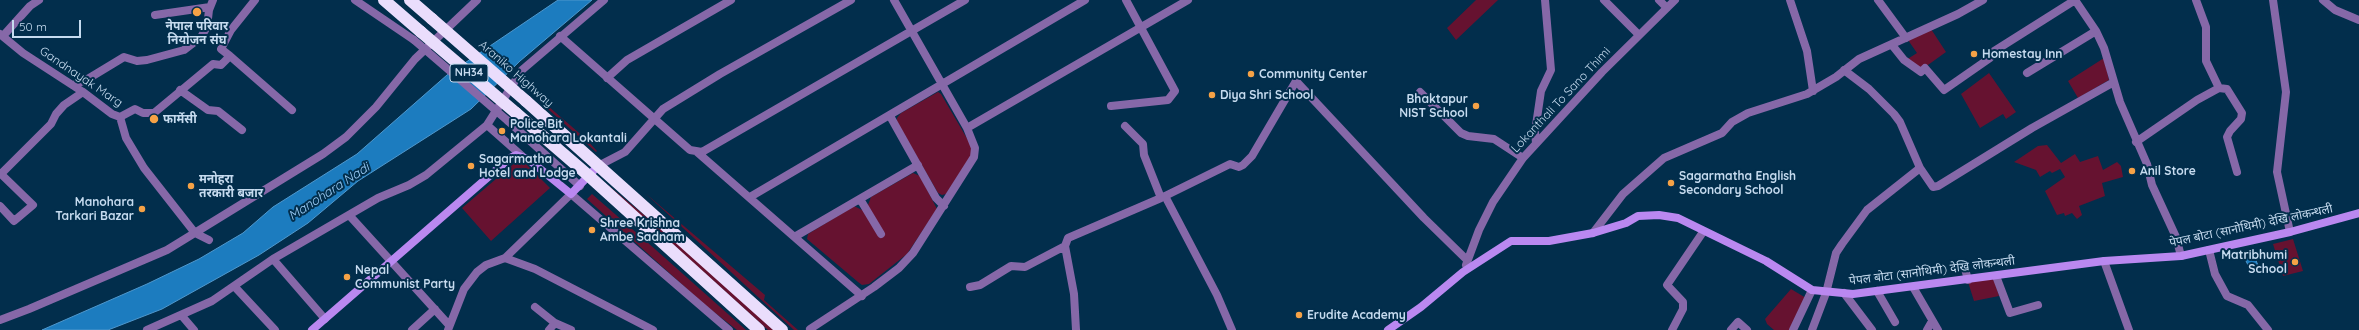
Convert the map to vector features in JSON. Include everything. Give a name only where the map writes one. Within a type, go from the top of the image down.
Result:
[{"type":"highway","name":"NH34","points":[[384,0],[406,20],[415,36],[512,117],[589,176],[759,330]]},
{"type":"highway","name":"Araniko Highway","points":[[410,0],[526,101],[782,330]]},
{"type":"main road","points":[[312,330],[392,262],[504,162],[516,155],[522,156],[571,194],[598,166]]},
{"type":"main road","name":"पेपल बोटा (सानोथिमी) देखि लोकन्थली","points":[[1388,330],[1421,307],[1463,272],[1511,241],[1549,241],[1593,233],[1626,223],[1638,216],[1659,215],[1678,218],[1703,232],[1766,261],[1812,290],[1826,293],[1844,293],[1913,287],[2104,261],[2181,256],[2290,232],[2359,213]]},
{"type":"street","points":[[255,0],[231,30],[221,49],[292,110]]},
{"type":"street","points":[[355,0],[415,36]]},
{"type":"street","points":[[0,320],[167,250],[323,154],[346,137],[376,107],[415,59],[477,0]]},
{"type":"street","points":[[147,330],[182,316],[212,301],[273,259],[349,215],[426,175],[487,125],[522,70],[604,0]]},
{"type":"street","points":[[607,78],[627,60],[731,0]]},
{"type":"street","points":[[598,166],[624,152],[662,109],[720,74],[851,0]]},
{"type":"street","points":[[810,329],[862,296],[908,259],[944,206],[975,153],[967,128],[894,0]]},
{"type":"street","points":[[560,36],[690,150],[697,152],[705,151],[965,0]]},
{"type":"street","points":[[750,197],[1085,0]]},
{"type":"street","points":[[1111,106],[1168,100],[1175,91],[1126,0]]},
{"type":"street","points":[[967,128],[1188,0]]},
{"type":"street","points":[[1536,143],[1535,132],[1541,91],[1551,70],[1545,0]]},
{"type":"street","points":[[1604,0],[1639,35]]},
{"type":"street","points":[[1660,0],[1667,8]]},
{"type":"street","name":"Lokanthali To Sano Thimi","points":[[1463,272],[1493,202],[1523,158],[1639,35],[1675,0]]},
{"type":"street","points":[[1790,0],[1807,51],[1814,91]]},
{"type":"street","points":[[1878,0],[1906,38]]},
{"type":"street","points":[[1593,233],[1622,194],[1664,158],[1722,133],[1732,122],[1748,113],[1814,91],[1859,59],[1906,38],[1983,0]]},
{"type":"street","points":[[1892,44],[1904,60],[1921,72],[1925,68],[1944,90],[1990,58],[1988,55],[2075,0],[2096,31],[2109,62],[2114,82],[2136,142],[2147,164],[2152,185],[2176,237],[2181,256]]},
{"type":"street","points":[[2196,0],[2206,26],[2206,61],[2219,88]]},
{"type":"street","points":[[2273,0],[2279,31],[2286,92],[2277,172],[2290,232]]},
{"type":"street","points":[[2323,0],[2335,10],[2359,20]]},
{"type":"street","points":[[1,35],[34,1]]},
{"type":"street","points":[[73,85],[86,80],[124,58],[137,61],[147,60],[184,50],[201,37],[207,27],[211,3],[155,15]]},
{"type":"street","points":[[2027,73],[2096,31]]},
{"type":"street","name":"Gandnayak Marg","points":[[1,35],[23,53],[73,85],[112,114],[120,117],[126,138],[134,154],[195,233],[209,240]]},
{"type":"street","points":[[120,117],[135,110],[152,114],[180,90],[201,76],[213,64],[221,65],[230,56]]},
{"type":"street","points":[[1844,70],[1869,89],[1894,114],[1900,122],[1920,168],[1933,186],[1938,186],[2032,128],[2114,82]]},
{"type":"street","points":[[1076,330],[1074,294],[1065,246],[1068,238],[1163,197],[1230,164],[1239,168],[1252,156],[1296,81],[1424,218],[1467,260]]},
{"type":"street","points":[[2136,142],[2196,100],[2219,88],[2227,89],[2242,113],[2242,119],[2230,130],[2227,137],[2237,172]]},
{"type":"street","points":[[180,90],[208,110],[218,111],[242,130]]},
{"type":"street","points":[[0,206],[14,221],[33,205],[2,174],[51,124],[56,114],[64,105],[83,92]]},
{"type":"street","points":[[1420,92],[1461,133],[1468,136],[1494,139],[1523,158]]},
{"type":"street","points":[[890,116],[936,198],[944,206]]},
{"type":"street","points":[[512,117],[580,186]]},
{"type":"street","points":[[487,125],[522,156]]},
{"type":"street","points":[[1125,126],[1143,144],[1144,155],[1163,197],[1217,295],[1232,330]]},
{"type":"street","points":[[697,152],[796,236],[862,296]]},
{"type":"street","points":[[796,236],[918,165]]},
{"type":"street","points":[[1812,330],[1826,293],[1836,253],[1867,210],[1920,168]]},
{"type":"street","points":[[449,327],[464,289],[477,272],[486,265],[505,258],[571,194],[729,330]]},
{"type":"street","points":[[860,199],[881,234]]},
{"type":"street","points":[[349,215],[435,309],[449,327]]},
{"type":"street","points":[[1672,330],[1684,309],[1683,302],[1667,285],[1703,232]]},
{"type":"street","points":[[970,287],[980,285],[1006,268],[1025,267],[1065,246]]},
{"type":"street","points":[[2209,250],[2215,274],[2227,296],[2248,305],[2268,330]]},
{"type":"street","points":[[505,258],[535,269],[653,330]]},
{"type":"street","points":[[273,259],[324,320]]},
{"type":"street","points":[[2104,261],[2129,330]]},
{"type":"street","points":[[1964,265],[1968,280]]},
{"type":"street","points":[[1996,276],[2010,313],[2038,305]]},
{"type":"street","points":[[234,286],[275,330]]},
{"type":"street","points":[[1913,287],[1938,330]]},
{"type":"street","points":[[1792,330],[1812,290]]},
{"type":"street","points":[[1877,291],[1895,322]]},
{"type":"street","points":[[1844,293],[1872,330]]},
{"type":"street","points":[[534,307],[555,322],[571,330]]},
{"type":"street","points":[[412,330],[435,309]]},
{"type":"street","points":[[182,316],[194,330]]},
{"type":"street","points":[[549,330],[555,322]]},
{"type":"street","points":[[1731,330],[1738,322],[1747,330]]},
{"type":"shaded area","points":[[1476,0],[1498,0],[1456,40],[1447,28]]},
{"type":"shaded area","points":[[1931,29],[1946,52],[1921,70],[1906,60],[1917,53],[1908,40]]},
{"type":"shaded area","points":[[2104,58],[2109,80],[2078,98],[2068,81]]},
{"type":"shaded area","points":[[1989,73],[2016,112],[2006,119],[2003,114],[1980,128],[1961,94]]},
{"type":"shaded area","points":[[938,92],[941,94],[972,147],[971,156],[946,194],[942,195],[938,193],[897,122],[897,118],[901,113]]},
{"type":"shaded area","points":[[540,99],[586,139],[597,151],[596,152],[539,101]]},
{"type":"shaded area","points":[[2047,145],[2061,163],[2075,154],[2080,162],[2098,156],[2103,170],[2117,162],[2121,166],[2123,177],[2102,183],[2105,196],[2079,206],[2082,215],[2077,219],[2072,213],[2065,216],[2064,213],[2057,215],[2045,191],[2065,177],[2060,169],[2052,173],[2050,171],[2040,177],[2036,170],[2014,162],[2038,146]]},
{"type":"shaded area","points":[[517,161],[524,162],[550,188],[491,241],[462,208]]},
{"type":"shaded area","points":[[913,173],[920,176],[937,209],[907,254],[869,284],[862,285],[807,239],[808,234],[854,206],[862,210],[868,205],[871,197]]},
{"type":"shaded area","points":[[599,178],[659,227],[774,330],[768,330]]},
{"type":"shaded area","points":[[645,193],[765,295],[764,300],[798,330],[794,330]]},
{"type":"shaded area","points":[[592,194],[746,330],[737,330],[705,305],[587,199]]},
{"type":"shaded area","points":[[2293,239],[2303,271],[2283,276],[2273,244]]},
{"type":"shaded area","points":[[1994,279],[1999,296],[1974,301],[1968,282]]},
{"type":"shaded area","points":[[1791,289],[1806,298],[1789,330],[1774,330],[1767,324],[1765,319]]},
{"type":"water","name":"Manohara Nadi","points":[[558,0],[592,0],[520,61],[471,109],[358,181],[308,223],[259,255],[162,309],[108,330],[42,330],[147,284],[199,259],[243,233],[273,207],[357,154],[447,75]]},
{"type":"water","points":[[2254,256],[2260,270],[2252,273],[2245,259]]},
{"type":"place","name":"नेपाल परिवार नियोजन संघ","points":[[197,12]]},
{"type":"place","name":"Homestay Inn","points":[[1974,54]]},
{"type":"place","name":"Community Center","points":[[1251,74]]},
{"type":"place","name":"Diya Shri School","points":[[1212,95]]},
{"type":"place","name":"Bhaktapur NIST School","points":[[1476,106]]},
{"type":"place","name":"फार्मेसी","points":[[154,119]]},
{"type":"place","name":"Police Bit Manohara Lokantali","points":[[502,131]]},
{"type":"place","name":"Sagarmatha Hotel and Lodge","points":[[471,166]]},
{"type":"place","name":"Anil Store","points":[[2132,171]]},
{"type":"place","name":"Sagarmatha English Secondary School","points":[[1671,183]]},
{"type":"place","name":"मनोहरा तरकारी बजार","points":[[191,186]]},
{"type":"place","name":"Manohara Tarkari Bazar","points":[[142,209]]},
{"type":"place","name":"Shree Krishna Ambe Sadnam","points":[[592,230]]},
{"type":"place","name":"Matribhumi School","points":[[2295,262]]},
{"type":"place","name":"Nepal Communist Party","points":[[347,277]]},
{"type":"place","name":"Erudite Academy","points":[[1299,315]]}]
